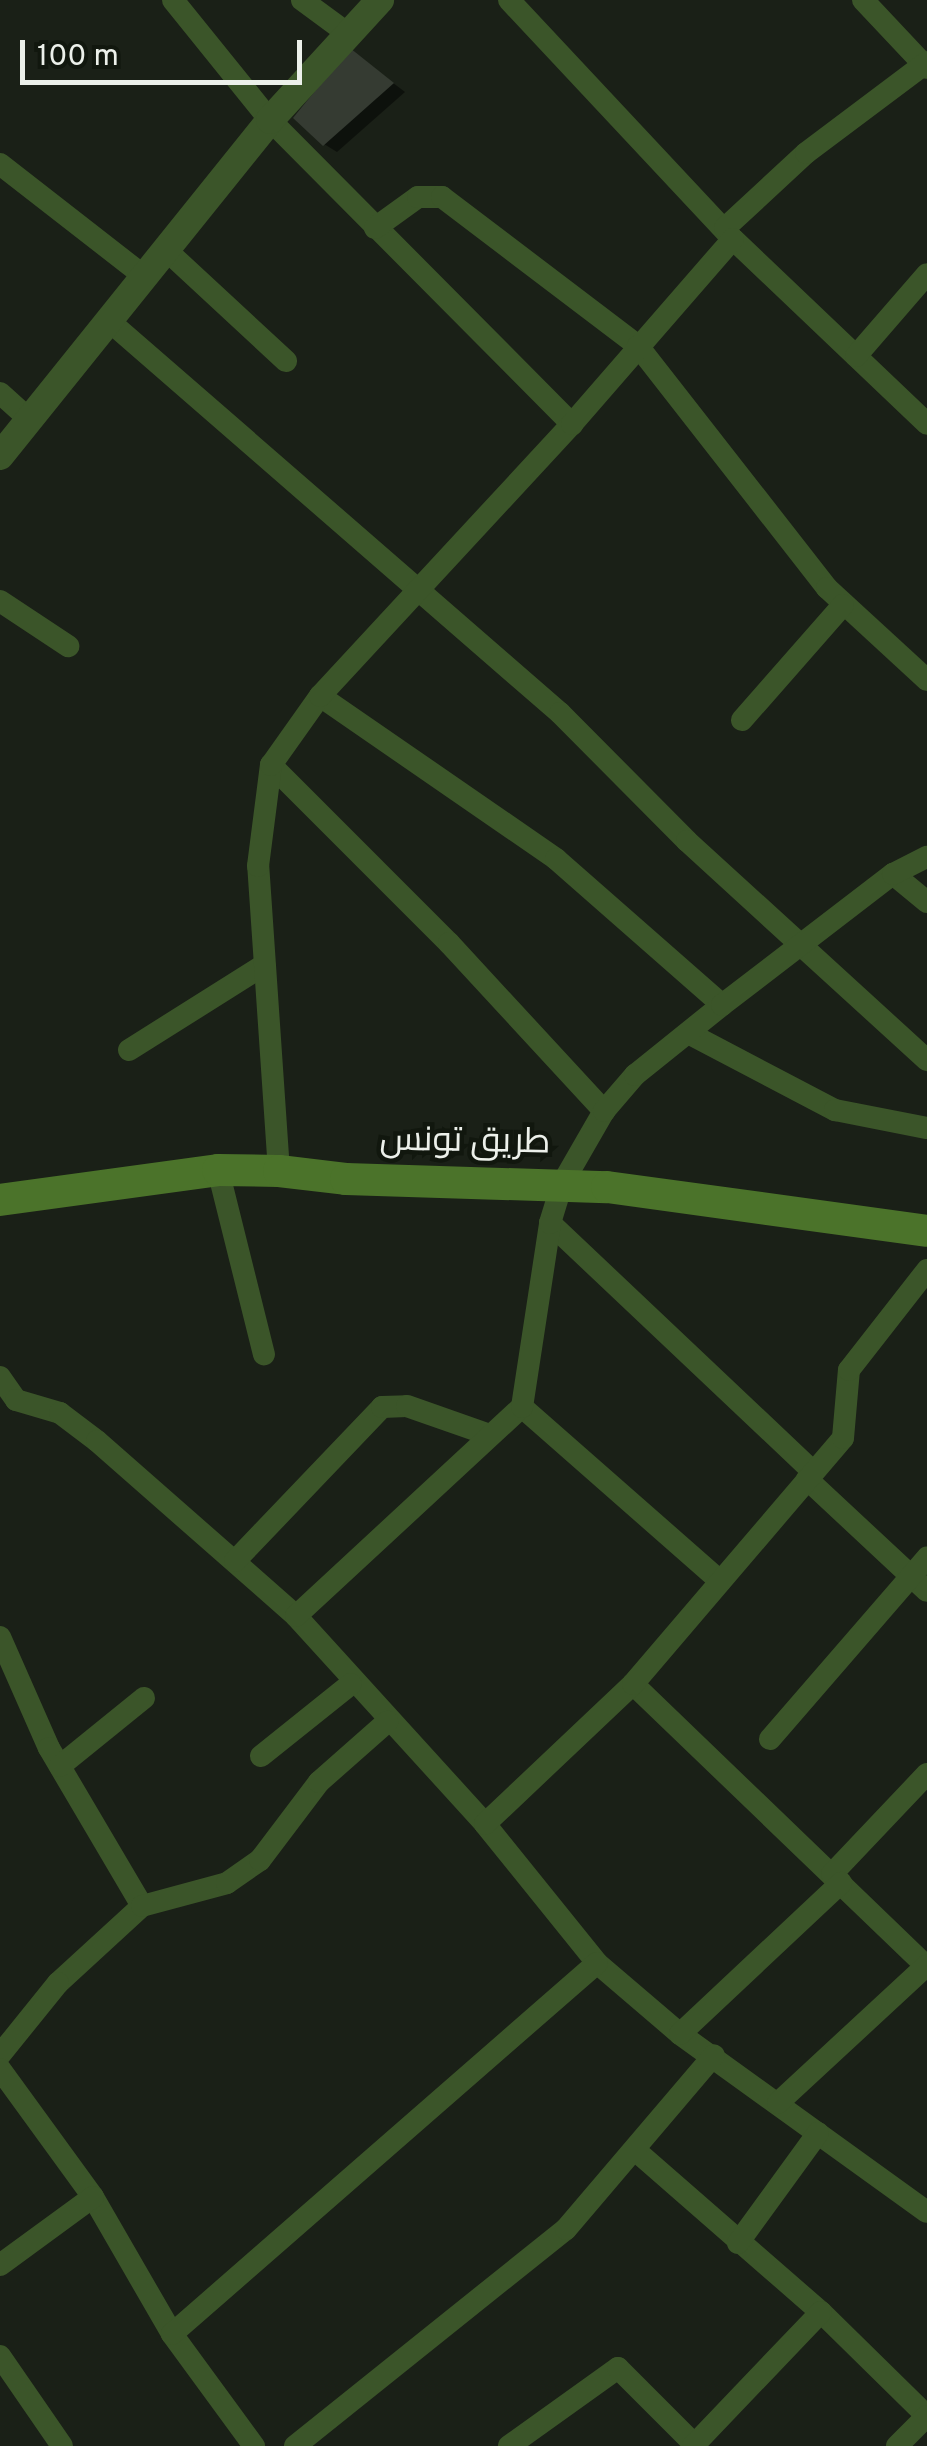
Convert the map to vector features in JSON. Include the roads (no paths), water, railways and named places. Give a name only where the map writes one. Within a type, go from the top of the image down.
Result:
[{"type":"main road","name":"طريق تونس","points":[[0,1200],[218,1170],[280,1171],[346,1179],[562,1184],[927,1231]]},
{"type":"street","points":[[173,0],[270,120],[572,424]]},
{"type":"street","points":[[0,456],[270,120],[362,12],[302,0]]},
{"type":"street","points":[[510,0],[729,234],[927,424]]},
{"type":"street","points":[[280,1171],[258,866],[271,765],[320,696],[572,424],[729,234],[806,153],[926,65],[863,0]]},
{"type":"street","points":[[0,164],[144,276]]},
{"type":"street","points":[[374,228],[418,197],[442,197],[638,346],[843,605],[927,680]]},
{"type":"street","points":[[165,249],[286,361]]},
{"type":"street","points":[[856,356],[927,274]]},
{"type":"street","points":[[108,320],[418,588],[927,1060]]},
{"type":"street","points":[[0,393],[28,418]]},
{"type":"street","points":[[0,601],[68,646]]},
{"type":"street","points":[[742,720],[843,605]]},
{"type":"street","points":[[320,696],[556,859],[722,1004]]},
{"type":"street","points":[[271,765],[449,943],[604,1110]]},
{"type":"street","points":[[296,1616],[522,1407],[550,1224],[562,1184],[604,1110],[636,1075],[722,1004],[804,947],[893,874],[927,856]]},
{"type":"street","points":[[893,874],[927,902]]},
{"type":"street","points":[[129,1050],[264,965]]},
{"type":"street","points":[[690,1034],[836,1110],[927,1128]]},
{"type":"street","points":[[218,1170],[264,1354]]},
{"type":"street","points":[[550,1224],[810,1476],[922,1575],[770,1739]]},
{"type":"street","points":[[485,1824],[632,1684],[810,1476],[848,1424],[849,1370],[927,1270]]},
{"type":"street","points":[[0,1377],[16,1400],[60,1413],[97,1441],[296,1616],[351,1684],[485,1824],[597,1964],[680,2034],[927,2212]]},
{"type":"street","points":[[235,1561],[382,1407],[407,1406],[490,1435]]},
{"type":"street","points":[[522,1407],[720,1582]]},
{"type":"street","points":[[0,1637],[60,1766],[142,1906]]},
{"type":"street","points":[[261,1756],[351,1684]]},
{"type":"street","points":[[632,1684],[926,1967],[778,2103]]},
{"type":"street","points":[[60,1766],[144,1698]]},
{"type":"street","points":[[0,2056],[58,1983],[142,1906],[227,1882],[260,1860],[319,1782],[386,1722]]},
{"type":"street","points":[[680,2034],[922,1789]]},
{"type":"street","points":[[172,2334],[597,1964]]},
{"type":"street","points":[[294,2446],[566,2229],[714,2056]]},
{"type":"street","points":[[0,2069],[92,2197],[172,2334],[254,2446]]},
{"type":"street","points":[[738,2243],[818,2134]]},
{"type":"street","points":[[635,2150],[821,2312],[927,2416],[897,2446]]},
{"type":"street","points":[[0,2265],[92,2197]]},
{"type":"street","points":[[509,2446],[618,2368],[693,2445],[821,2312]]},
{"type":"street","points":[[1,2360],[62,2446]]}]
